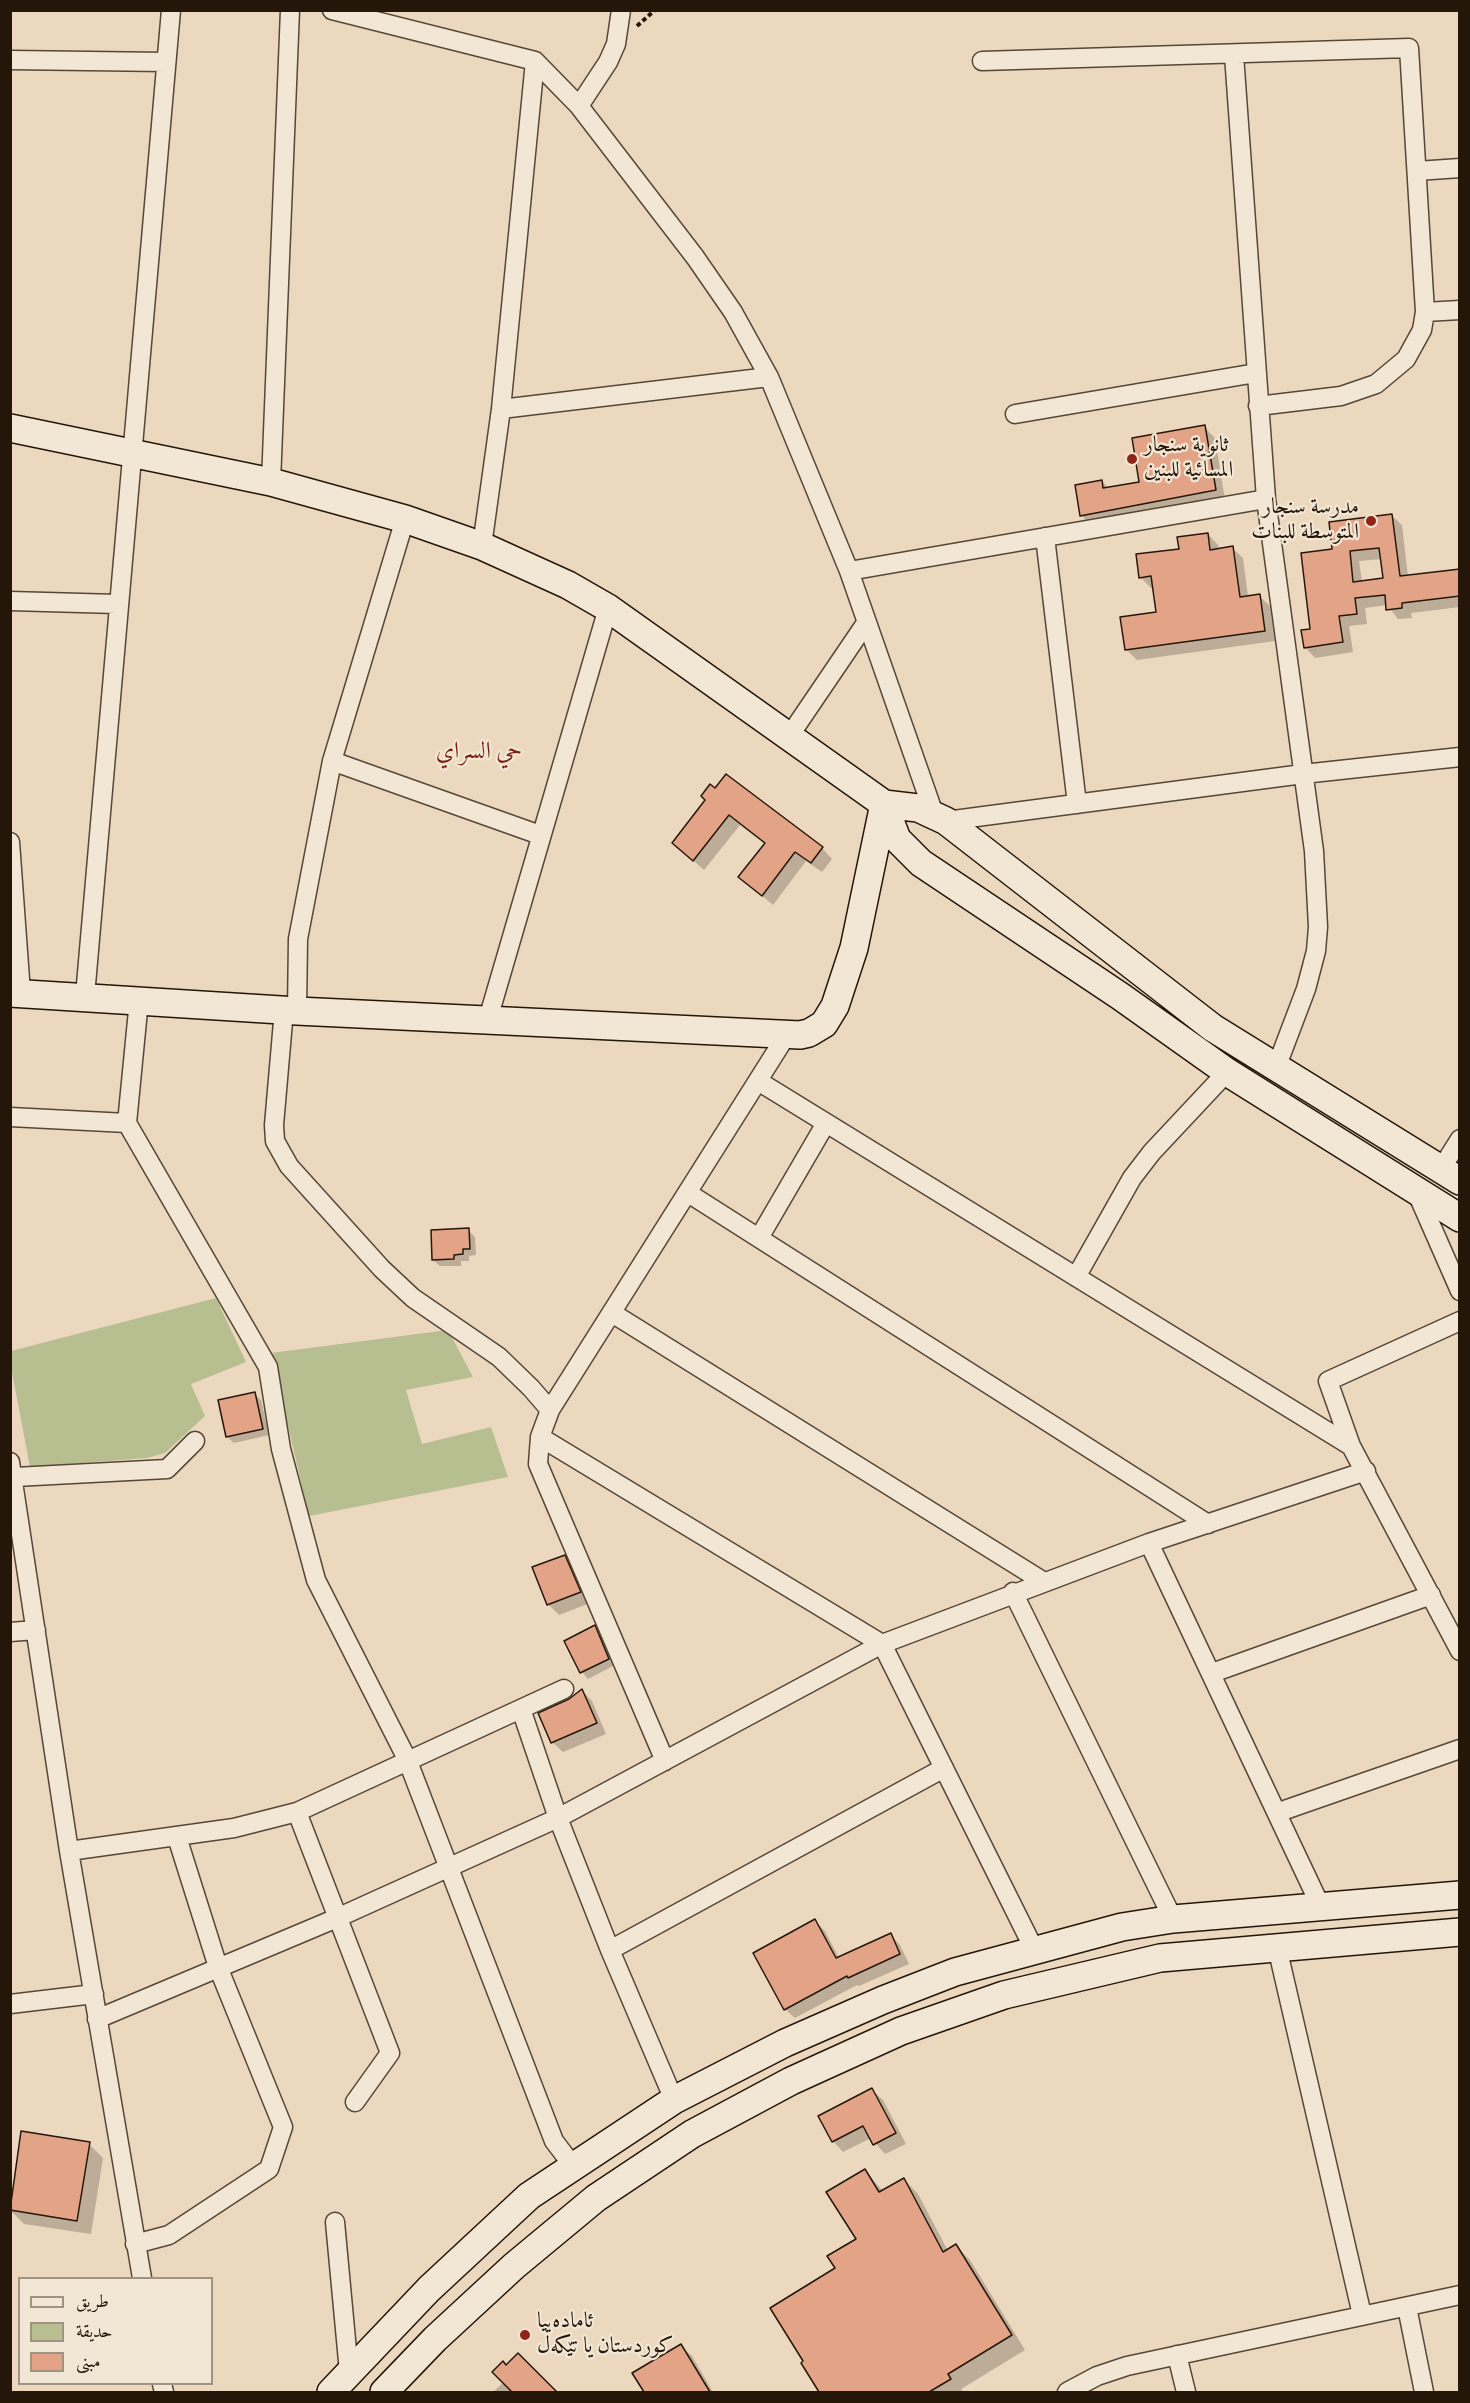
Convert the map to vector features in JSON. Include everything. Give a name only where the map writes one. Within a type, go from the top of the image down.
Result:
[{"type":"street","points":[[85,996],[117,604],[133,452],[171,10]]},
{"type":"street","points":[[271,482],[290,10]]},
{"type":"street","points":[[332,10],[535,61],[579,106],[715,284],[769,377],[849,571],[866,623],[940,818]]},
{"type":"street","points":[[579,106],[608,62],[616,44],[621,10]]},
{"type":"street","points":[[982,61],[1408,48],[1425,312],[1422,330],[1406,359],[1376,384],[1341,396],[1258,406]]},
{"type":"street","points":[[1234,55],[1266,499],[1314,851],[1318,927],[1306,988],[1276,1068]]},
{"type":"street","points":[[10,60],[166,62]]},
{"type":"street","points":[[482,546],[501,410],[535,61]]},
{"type":"street","points":[[1417,171],[1460,168]]},
{"type":"street","points":[[1425,312],[1460,310]]},
{"type":"street","points":[[1016,414],[1256,374]]},
{"type":"street","points":[[501,410],[769,377]]},
{"type":"street","points":[[10,428],[271,482],[405,519],[528,565],[608,608],[790,735],[884,804],[901,805],[940,818],[1213,1028],[1450,1175],[1460,1139]]},
{"type":"street","points":[[849,571],[1266,499]]},
{"type":"street","points":[[405,519],[332,761],[298,939],[274,1125],[275,1141],[285,1159],[354,1241],[382,1269],[412,1298],[499,1357],[550,1410]]},
{"type":"street","points":[[1045,537],[1077,804]]},
{"type":"street","points":[[10,602],[117,604]]},
{"type":"street","points":[[488,1019],[608,608]]},
{"type":"street","points":[[790,735],[866,623]]},
{"type":"street","points":[[909,853],[905,839],[909,826],[920,816],[940,818],[1077,804],[1303,774],[1460,757]]},
{"type":"street","points":[[332,761],[540,835]]},
{"type":"street","points":[[884,804],[897,839],[909,853],[1120,996],[1227,1072],[1460,1218]]},
{"type":"street","points":[[10,842],[16,993],[290,1011],[488,1019],[786,1036],[800,1035],[816,1029],[836,1006],[854,948],[884,804]]},
{"type":"street","points":[[139,1000],[127,1123],[268,1367],[281,1449],[316,1580],[407,1759],[554,2141],[596,2198]]},
{"type":"street","points":[[665,1761],[538,1464],[537,1451],[550,1410],[786,1036]]},
{"type":"street","points":[[1076,1277],[1132,1178],[1152,1152],[1227,1072]]},
{"type":"street","points":[[758,1081],[1351,1446]]},
{"type":"street","points":[[10,1117],[127,1123]]},
{"type":"street","points":[[759,1238],[826,1123]]},
{"type":"street","points":[[1416,1191],[1460,1292]]},
{"type":"street","points":[[687,1193],[1208,1524]]},
{"type":"street","points":[[612,1313],[1044,1582]]},
{"type":"street","points":[[1460,1321],[1328,1381],[1351,1446],[1460,1650]]},
{"type":"street","points":[[540,1437],[882,1644],[1034,1949]]},
{"type":"street","points":[[142,2277],[69,1851],[36,1630],[17,1544],[13,1469],[167,1469],[195,1441]]},
{"type":"street","points":[[97,2019],[337,1918],[558,1818],[882,1644],[1013,1592],[1149,1543],[1365,1471]]},
{"type":"street","points":[[1149,1543],[1279,1812],[1321,1906]]},
{"type":"street","points":[[1013,1592],[1173,1919]]},
{"type":"street","points":[[1212,1673],[1431,1595]]},
{"type":"street","points":[[10,1632],[36,1630]]},
{"type":"street","points":[[69,1851],[234,1828],[297,1812],[407,1759],[564,1689]]},
{"type":"street","points":[[521,1709],[558,1818],[610,1950],[674,2100]]},
{"type":"street","points":[[1279,1812],[1460,1749]]},
{"type":"street","points":[[610,1950],[944,1768]]},
{"type":"street","points":[[297,1812],[390,2053],[355,2102]]},
{"type":"street","points":[[135,2244],[169,2235],[269,2169],[283,2127],[218,1967],[177,1837]]},
{"type":"street","points":[[331,2392],[429,2289],[529,2196],[674,2100],[785,2043],[883,2000],[955,1972],[1122,1927],[1173,1919],[1460,1895]]},
{"type":"street","points":[[384,2392],[435,2339],[514,2266],[596,2198],[692,2134],[791,2081],[901,2031],[1004,1995],[1160,1958],[1460,1932]]},
{"type":"street","points":[[1276,1947],[1362,2315]]},
{"type":"street","points":[[10,2004],[94,1994]]},
{"type":"street","points":[[335,2222],[349,2372]]},
{"type":"street","points":[[1068,2392],[1116,2369],[1460,2295]]},
{"type":"street","points":[[1407,2307],[1424,2392]]},
{"type":"street","points":[[1177,2355],[1186,2392]]},
{"type":"green space","points":[[216,1298],[246,1362],[191,1384],[205,1416],[165,1453],[147,1458],[30,1467],[11,1367],[11,1351]]},
{"type":"green space","points":[[448,1330],[473,1377],[406,1390],[422,1444],[491,1427],[508,1477],[309,1516],[271,1353]]},
{"type":"building","points":[[1205,425],[1216,490],[1080,516],[1075,485],[1102,480],[1103,488],[1139,482],[1132,438]]},
{"type":"building","points":[[1392,514],[1400,576],[1460,569],[1460,596],[1402,603],[1402,608],[1386,610],[1385,595],[1355,598],[1357,614],[1339,616],[1343,642],[1304,648],[1301,630],[1310,629],[1301,553],[1332,549],[1329,522]],"holes":[[[1379,548],[1383,578],[1353,582],[1350,551]]]},
{"type":"building","points":[[1208,533],[1210,550],[1233,546],[1240,597],[1260,594],[1265,631],[1125,650],[1120,617],[1156,612],[1151,576],[1139,578],[1136,554],[1179,549],[1177,537]]},
{"type":"building","points":[[726,774],[823,847],[811,863],[795,852],[762,896],[738,877],[765,843],[729,815],[693,861],[672,843],[705,800],[701,796],[710,784],[715,788]]},
{"type":"building","points":[[469,1228],[470,1249],[463,1249],[463,1254],[454,1255],[454,1259],[432,1260],[431,1230]]},
{"type":"building","points":[[255,1392],[263,1429],[226,1437],[218,1400]]},
{"type":"building","points":[[565,1555],[581,1592],[547,1605],[532,1567]]},
{"type":"building","points":[[595,1625],[609,1659],[580,1673],[564,1641]]},
{"type":"building","points":[[582,1689],[597,1723],[551,1743],[538,1713],[569,1699]]},
{"type":"building","points":[[815,1919],[836,1958],[891,1933],[900,1954],[848,1978],[847,1976],[784,2010],[753,1953]]},
{"type":"building","points":[[872,2088],[896,2133],[873,2145],[863,2126],[832,2142],[818,2116]]},
{"type":"building","points":[[21,2131],[90,2142],[77,2221],[10,2210]]},
{"type":"building","points":[[865,2169],[879,2192],[904,2178],[943,2252],[956,2244],[1012,2335],[948,2374],[951,2379],[929,2392],[819,2392],[770,2308],[835,2268],[827,2256],[856,2239],[826,2192]]},
{"type":"building","points":[[681,2344],[710,2392],[644,2392],[632,2373]]},
{"type":"building","points":[[518,2353],[557,2392],[512,2392],[492,2372],[503,2361],[506,2365]]},
{"type":"place","name":"ثانوية سنجار المسائية للبنين","points":[[1132,459]]},
{"type":"place","name":"مدرسة سنجار المتوسطة للبنات","points":[[1371,521]]},
{"type":"place","name":"ئامادەییا کوردستان یا تێکەل","points":[[525,2335]]},
{"type":"district","name":"حي السراي","points":[[479,753]]}]
